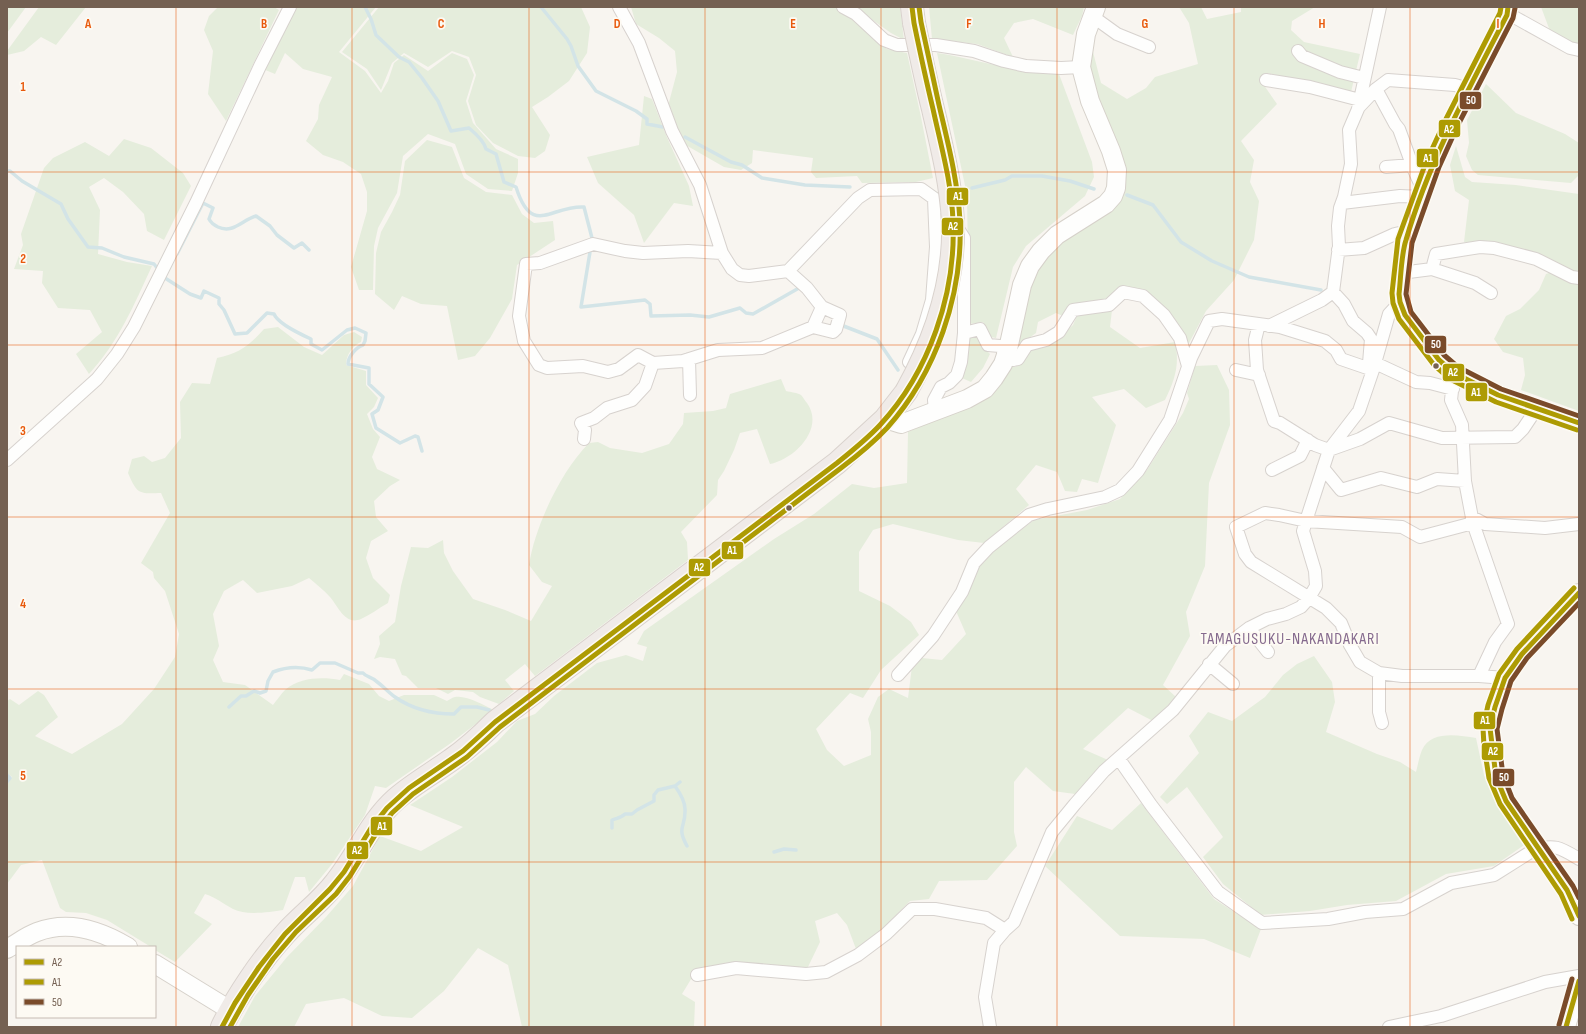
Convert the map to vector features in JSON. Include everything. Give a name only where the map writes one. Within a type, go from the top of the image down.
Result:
[{"type":"highway","points":[[226,1019],[274,947],[323,899],[338,881],[375,822],[397,798],[462,753],[494,722],[837,463],[885,419],[906,392],[928,349],[944,304],[949,280],[953,223],[945,163],[913,15]]},
{"type":"main road","points":[[1508,11],[1433,164],[1422,193],[1405,241],[1399,294],[1400,302],[1405,315],[1453,381],[1579,423]]},
{"type":"main road","points":[[885,419],[901,424],[967,399],[985,389],[994,378],[1006,356],[1022,285],[1030,266],[1041,251],[1057,235],[1106,204],[1113,196],[1116,188],[1117,170],[1111,151],[1090,101],[1081,67],[1086,34],[1094,12]]},
{"type":"main road","points":[[1579,593],[1522,654],[1505,678],[1495,707],[1490,728],[1496,777],[1506,801],[1574,902],[1579,916]]},
{"type":"main road","points":[[7,949],[37,932],[55,928],[76,927],[97,932],[126,946]]},
{"type":"main road","points":[[156,965],[226,1019]]},
{"type":"main road","points":[[1566,1027],[1579,981]]},
{"type":"street","points":[[7,460],[97,379],[109,366],[117,354],[134,326],[196,203],[260,66],[290,7]]},
{"type":"street","points":[[619,7],[640,43],[672,131],[700,185],[722,253],[732,269],[740,275],[761,276],[788,270],[858,198],[870,190],[922,189],[942,204],[964,238],[964,333],[961,362],[957,375],[949,383],[941,387],[934,400],[935,411]]},
{"type":"street","points":[[843,7],[856,14],[884,40],[898,45],[936,46],[974,51],[1004,61],[1026,66],[1061,68],[1081,67]]},
{"type":"street","points":[[1380,7],[1359,104],[1349,130],[1351,164],[1340,208],[1338,250],[1333,292],[1322,300],[1264,325],[1255,340],[1257,370],[1274,421],[1280,423],[1315,445],[1329,450],[1360,439],[1389,424],[1442,438],[1515,437],[1523,429],[1537,408]]},
{"type":"street","points":[[1508,11],[1516,18],[1570,48],[1579,50]]},
{"type":"street","points":[[1094,12],[1117,34],[1149,47]]},
{"type":"street","points":[[1298,51],[1302,56],[1340,72],[1364,78]]},
{"type":"street","points":[[1266,80],[1310,87],[1359,104]]},
{"type":"street","points":[[1359,104],[1388,80],[1456,85],[1469,89]]},
{"type":"street","points":[[1342,203],[1422,193],[1399,129],[1376,89]]},
{"type":"street","points":[[1386,167],[1412,165]]},
{"type":"street","points":[[909,362],[922,334],[932,300],[936,247],[934,199]]},
{"type":"street","points":[[1338,250],[1364,248],[1395,234],[1408,231]]},
{"type":"street","points":[[722,253],[688,251],[643,253],[625,251],[593,244],[540,263],[526,264],[519,316],[524,341],[539,365],[547,368],[582,366],[608,372],[618,369],[638,355],[653,363],[683,362],[718,350],[762,348],[813,327],[832,332],[836,330],[840,315],[822,308],[807,288],[788,270]]},
{"type":"street","points":[[1432,269],[1436,254],[1480,247],[1494,248],[1536,259],[1572,278],[1579,278]]},
{"type":"street","points":[[1401,273],[1432,269],[1475,283],[1491,294]]},
{"type":"street","points":[[964,333],[980,329],[988,345],[1000,346],[1006,356],[1012,360],[1018,359],[1027,345],[1046,340],[1059,332],[1073,310],[1110,305],[1123,292],[1144,296],[1164,315],[1180,338],[1188,366]]},
{"type":"street","points":[[1333,292],[1344,304],[1353,321],[1367,333],[1371,339],[1372,367]]},
{"type":"street","points":[[990,1027],[985,1004],[987,978],[994,943],[1014,922],[1052,832],[1104,771],[1173,710],[1225,646],[1249,628],[1267,619],[1286,614],[1301,607],[1309,598],[1316,586],[1315,571],[1303,531],[1329,450],[1359,411],[1389,314],[1400,302]]},
{"type":"street","points":[[813,327],[822,308]]},
{"type":"street","points":[[898,675],[933,636],[962,592],[974,563],[989,547],[1029,515],[1048,509],[1105,498],[1120,490],[1138,471],[1170,420],[1188,366],[1209,320],[1222,319],[1280,327],[1325,341],[1336,350],[1341,359],[1372,367],[1416,382],[1430,383],[1453,381],[1451,400],[1462,425],[1464,481],[1472,520],[1508,624],[1496,642],[1479,676]]},
{"type":"street","points":[[689,359],[690,395]]},
{"type":"street","points":[[584,439],[585,430],[581,423],[594,418],[607,408],[632,400],[645,386],[653,363]]},
{"type":"street","points":[[1236,370],[1259,375]]},
{"type":"street","points":[[1272,470],[1300,456],[1308,440]]},
{"type":"street","points":[[1323,468],[1341,490],[1380,478],[1417,487],[1437,479],[1464,481]]},
{"type":"street","points":[[1505,678],[1479,676],[1402,676],[1379,673],[1360,662],[1350,645],[1341,623],[1326,608],[1251,562],[1245,554],[1236,527],[1266,513],[1306,521],[1402,527],[1420,537],[1472,520],[1485,524],[1545,528],[1579,524]]},
{"type":"street","points":[[1249,628],[1268,652]]},
{"type":"street","points":[[1209,664],[1233,684]]},
{"type":"street","points":[[1379,673],[1379,712],[1382,723]]},
{"type":"street","points":[[1119,759],[1151,805],[1218,892],[1262,923],[1328,918],[1365,912],[1403,909],[1451,883],[1494,874],[1538,849],[1558,847],[1579,858]]},
{"type":"street","points":[[697,975],[736,968],[806,974],[826,972],[858,955],[886,934],[912,909],[935,909],[986,918],[1005,930]]},
{"type":"street","points":[[1390,1027],[1441,1016],[1545,982],[1579,976]]},
{"type":"green space","points":[[7,7],[26,7],[7,33]]},
{"type":"green space","points":[[39,7],[86,7],[56,45],[41,37],[24,51],[7,55],[7,51]]},
{"type":"green space","points":[[218,7],[274,7],[279,10],[226,121],[208,94],[213,51],[204,30],[209,16]]},
{"type":"green space","points":[[296,7],[376,7],[339,52],[365,71],[381,93],[388,81],[394,63],[404,55],[428,71],[452,53],[467,59],[474,75],[466,101],[473,123],[496,149],[518,159],[518,173],[512,191],[488,189],[466,174],[455,144],[428,134],[403,156],[397,193],[378,228],[374,246],[373,290],[359,290],[351,267],[367,211],[367,192],[361,174],[343,162],[323,155],[306,141],[318,119],[319,105],[332,77],[303,69],[285,53],[275,74],[263,69]]},
{"type":"green space","points":[[379,7],[581,7],[590,27],[587,53],[569,81],[532,107],[550,135],[545,151],[535,158],[518,156],[493,143],[476,125],[468,101],[476,75],[469,57],[452,51],[428,67],[404,53],[392,63],[381,90],[367,69],[342,52]]},
{"type":"green space","points":[[631,7],[835,7],[854,17],[872,37],[887,49],[907,53],[933,178],[916,182],[862,183],[857,176],[816,178],[811,172],[813,158],[753,150],[752,163],[741,170],[724,167],[684,144],[668,106],[677,72],[675,51],[659,38],[636,24]]},
{"type":"green space","points":[[854,7],[900,7],[904,40],[891,33]]},
{"type":"green space","points":[[929,7],[1084,7],[1082,16],[1073,35],[1033,19],[1014,23],[1004,38],[1013,57],[977,44],[932,39]]},
{"type":"green space","points":[[1179,7],[1201,7],[1207,19],[1241,12],[1241,7],[1315,7],[1292,21],[1291,30],[1304,42],[1360,54],[1351,92],[1268,73],[1261,81],[1277,104],[1241,141],[1254,160],[1250,182],[1259,201],[1254,240],[1234,280],[1206,311],[1188,345],[1168,312],[1144,290],[1120,287],[1105,299],[1070,304],[1063,316],[1056,313],[1038,322],[1036,333],[1025,341],[1017,354],[1022,300],[1034,275],[1045,259],[1065,239],[1097,221],[1118,202],[1126,175],[1097,104],[1088,69],[1092,48],[1101,83],[1127,99],[1146,88],[1155,77],[1198,64],[1189,23]]},
{"type":"green space","points":[[1541,7],[1579,7],[1579,46],[1550,31]]},
{"type":"green space","points":[[937,53],[1015,69],[1059,74],[1092,162],[1094,177],[1085,196],[1026,246],[1013,267],[996,338],[991,337],[983,322],[969,324],[967,195]]},
{"type":"green space","points":[[1486,84],[1516,113],[1565,134],[1579,143],[1579,175],[1571,183],[1478,175],[1472,170],[1466,156],[1469,143],[1467,120]]},
{"type":"green space","points":[[644,96],[652,99],[666,135],[689,186],[693,206],[674,203],[644,243],[634,215],[598,183],[587,157],[639,145]]},
{"type":"green space","points":[[124,139],[151,148],[183,173],[191,186],[164,240],[147,231],[144,214],[123,192],[104,178],[89,187],[100,210],[98,254],[127,262],[152,266],[125,323],[109,350],[89,374],[76,354],[102,332],[90,310],[58,308],[42,283],[43,271],[14,269],[23,245],[21,234],[44,168],[53,158],[85,142],[109,156]]},
{"type":"green space","points":[[427,140],[452,147],[464,178],[486,192],[512,195],[522,214],[534,223],[553,221],[555,240],[517,265],[512,299],[490,338],[475,356],[458,360],[447,306],[421,304],[402,296],[394,310],[375,294],[376,253],[381,232],[400,195],[405,161]]},
{"type":"green space","points":[[1456,146],[1465,177],[1472,182],[1516,185],[1579,194],[1579,272],[1573,272],[1490,242],[1464,242],[1469,200],[1455,191],[1450,165]]},
{"type":"green space","points":[[1552,272],[1579,283],[1579,411],[1521,390],[1525,375],[1523,358],[1503,352],[1494,339],[1506,316],[1520,309],[1539,290],[1546,274]]},
{"type":"green space","points":[[1112,310],[1110,327],[1140,348],[1175,342],[1177,358],[1176,372],[1165,400],[1146,408],[1124,389],[1092,397],[1116,425],[1098,483],[1082,479],[1077,492],[1065,491],[1057,472],[1036,465],[1016,489],[1029,505],[984,543],[958,540],[893,524],[873,530],[859,552],[859,591],[890,606],[911,622],[919,635],[881,670],[863,698],[850,693],[816,729],[827,750],[844,766],[871,755],[871,732],[868,719],[878,697],[889,689],[908,698],[912,666],[922,658],[942,660],[966,634],[956,611],[979,566],[996,549],[1034,520],[1087,510],[1120,499],[1147,470],[1183,413],[1189,399],[1187,393],[1195,366],[1217,365],[1229,390],[1230,425],[1209,483],[1205,566],[1186,612],[1190,636],[1163,685],[1176,697],[1153,721],[1128,708],[1083,749],[1108,760],[1075,794],[1053,791],[1026,767],[1014,782],[1014,832],[1017,846],[987,880],[939,881],[929,899],[910,901],[880,931],[856,949],[847,925],[837,913],[815,921],[820,942],[807,969],[696,971],[682,994],[695,1002],[694,1027],[522,1027],[508,965],[478,948],[444,991],[412,1018],[382,1016],[344,998],[306,1004],[294,1027],[238,1027],[255,996],[287,957],[326,917],[353,886],[380,836],[421,851],[463,827],[410,805],[452,777],[497,742],[517,721],[535,714],[554,696],[597,663],[626,655],[643,661],[647,647],[637,644],[644,631],[774,539],[814,514],[852,484],[874,488],[907,483],[908,432],[975,403],[1007,363],[1016,367],[1030,351],[1037,346],[1056,340],[1073,325],[1077,316]]},
{"type":"green space","points":[[278,327],[304,347],[322,355],[344,335],[354,332],[362,337],[361,342],[355,345],[350,351],[346,365],[366,371],[366,385],[378,398],[374,407],[367,414],[373,429],[380,437],[372,457],[377,469],[400,480],[390,486],[374,501],[376,517],[388,531],[371,541],[366,558],[373,578],[390,595],[388,603],[361,619],[351,620],[342,614],[328,594],[309,578],[292,586],[257,593],[243,580],[224,591],[213,614],[219,646],[213,660],[223,682],[245,685],[273,705],[285,690],[291,686],[305,680],[319,678],[340,680],[344,674],[369,684],[379,696],[389,701],[404,695],[434,695],[447,701],[454,697],[465,697],[494,710],[451,743],[386,788],[375,786],[365,815],[332,864],[309,892],[305,877],[295,877],[283,910],[258,913],[238,911],[205,894],[194,913],[212,924],[175,962],[156,951],[156,946],[149,946],[107,920],[86,913],[66,912],[60,908],[42,860],[21,865],[7,884],[7,785],[12,777],[7,773],[7,701],[10,699],[19,705],[38,691],[44,695],[58,717],[35,736],[72,754],[122,724],[154,689],[175,657],[179,634],[165,591],[154,578],[153,572],[141,563],[170,513],[161,493],[143,493],[134,485],[128,473],[132,459],[144,456],[152,462],[165,458],[181,438],[180,402],[192,383],[210,384],[217,358],[232,354],[244,348],[264,329]]},
{"type":"green space","points":[[977,334],[985,349],[990,354],[983,368],[971,382],[962,378],[967,337]]},
{"type":"green space","points":[[781,379],[786,391],[801,395],[812,413],[810,432],[805,441],[789,456],[770,464],[757,429],[740,433],[734,450],[718,480],[717,495],[681,532],[687,542],[688,560],[535,676],[525,664],[505,680],[514,691],[499,704],[480,697],[473,692],[455,690],[448,694],[436,688],[418,688],[406,676],[402,675],[395,659],[380,657],[374,659],[380,644],[379,636],[395,622],[401,586],[411,547],[428,548],[443,540],[444,553],[453,571],[473,599],[531,621],[552,586],[542,582],[529,565],[537,533],[559,484],[569,468],[589,443],[598,442],[610,448],[642,453],[669,444],[683,424],[684,413],[713,411],[726,408],[730,394]]},
{"type":"green space","points":[[1314,656],[1332,682],[1335,702],[1326,732],[1377,754],[1400,762],[1416,772],[1422,750],[1432,739],[1446,735],[1476,738],[1484,775],[1502,810],[1527,843],[1494,866],[1446,874],[1396,901],[1261,915],[1223,884],[1203,857],[1223,837],[1187,787],[1167,804],[1160,797],[1199,753],[1189,736],[1208,712],[1232,721],[1265,697],[1283,675],[1297,664]]},
{"type":"green space","points":[[1141,803],[1214,899],[1261,929],[1250,958],[1204,939],[1120,936],[1045,866],[1077,816],[1112,830]]},
{"type":"waterway","points":[[365,7],[376,35],[399,57],[409,62],[422,78],[438,101],[451,131],[469,128],[481,140],[486,149],[496,154],[504,182],[516,187],[522,202],[529,211],[536,215],[544,215],[572,208],[584,207],[593,242]]},
{"type":"waterway","points":[[541,7],[567,39],[578,66],[596,91],[636,111],[647,119],[647,124],[663,127]]},
{"type":"waterway","points":[[685,137],[731,162],[742,165],[762,178],[805,185],[850,187]]},
{"type":"waterway","points":[[7,171],[10,171],[22,181],[61,204],[68,219],[88,247],[102,248],[124,257],[154,264],[165,278],[190,294],[201,298],[204,291],[219,298],[219,304],[224,310],[235,334],[247,333],[267,313],[274,314],[276,318],[285,325],[311,339],[311,344],[322,350],[347,330],[355,328],[366,333],[363,345],[358,348],[349,358],[348,364],[369,368],[369,384],[383,397],[378,410],[372,414],[376,428],[400,443],[415,436],[418,437],[422,451]]},
{"type":"waterway","points":[[972,188],[1005,180],[1012,176],[1042,176],[1070,181],[1094,189]]},
{"type":"waterway","points":[[1127,195],[1153,205],[1181,242],[1212,261],[1249,277],[1321,290]]},
{"type":"waterway","points":[[177,254],[203,203],[213,208],[209,219],[218,227],[223,229],[233,228],[256,216],[270,226],[277,235],[294,248],[302,243],[309,250]]},
{"type":"waterway","points":[[589,248],[590,252],[581,307],[645,300],[650,304],[651,316],[690,315],[709,317],[740,308],[746,313],[753,314],[799,288]]},
{"type":"waterway","points":[[841,325],[877,339],[898,370]]},
{"type":"waterway","points":[[229,707],[241,696],[246,696],[254,691],[260,693],[266,691],[268,681],[273,672],[292,668],[312,670],[320,663],[335,663],[358,673],[363,673],[392,695],[416,708],[439,713],[454,714],[461,707],[477,707],[489,710]]},
{"type":"waterway","points":[[7,775],[10,778],[7,782]]},
{"type":"waterway","points":[[680,782],[675,786],[682,797],[685,806],[682,834],[687,846]]},
{"type":"waterway","points":[[612,828],[612,820],[625,814],[632,814],[654,801],[654,795],[658,790],[675,786]]},
{"type":"waterway","points":[[774,852],[784,849],[796,850]]},
{"type":"transit line","name":"A2","points":[[222,1027],[235,1003],[259,967],[285,934],[330,889],[344,872],[371,828],[387,808],[409,788],[463,751],[495,722],[837,463],[875,430],[897,404],[912,381],[936,331],[950,277],[953,249],[951,194],[943,151],[914,23],[912,7]]},
{"type":"transit line","name":"A1","points":[[230,1027],[248,995],[273,959],[296,932],[336,894],[350,876],[377,832],[392,813],[413,794],[467,757],[500,727],[853,459],[882,434],[920,383],[943,332],[951,305],[957,277],[960,249],[960,221],[955,177],[919,7]]},
{"type":"transit line","name":"A1","points":[[1501,7],[1500,13],[1446,119],[1426,162],[1398,239],[1392,293],[1393,303],[1399,319],[1434,365],[1450,379],[1496,402],[1577,430]]},
{"type":"transit line","name":"A2","points":[[1508,7],[1507,15],[1464,97],[1438,153],[1415,211],[1403,252],[1399,294],[1400,302],[1405,315],[1439,360],[1454,373],[1498,395],[1579,423]]},
{"type":"transit line","name":"50","points":[[1515,8],[1513,18],[1458,125],[1439,167],[1412,243],[1406,294],[1411,312],[1444,355],[1458,367],[1501,389],[1579,416]]},
{"type":"transit line","name":"A1","points":[[1572,919],[1561,894],[1500,804],[1489,778],[1483,728],[1488,705],[1499,674],[1517,649],[1574,588]]},
{"type":"transit line","name":"A2","points":[[1579,593],[1522,654],[1505,678],[1495,707],[1490,728],[1496,777],[1506,801],[1567,890],[1579,916]]},
{"type":"transit line","name":"50","points":[[1579,603],[1527,658],[1511,681],[1497,729],[1503,775],[1512,798],[1573,886],[1579,898]]},
{"type":"transit line","name":"50","points":[[1559,1025],[1572,979]]},
{"type":"transit line","name":"A2","points":[[1566,1027],[1579,981]]},
{"type":"district","name":"TAMAGUSUKU-NAKANDAKARI","points":[[1290,638]]}]
